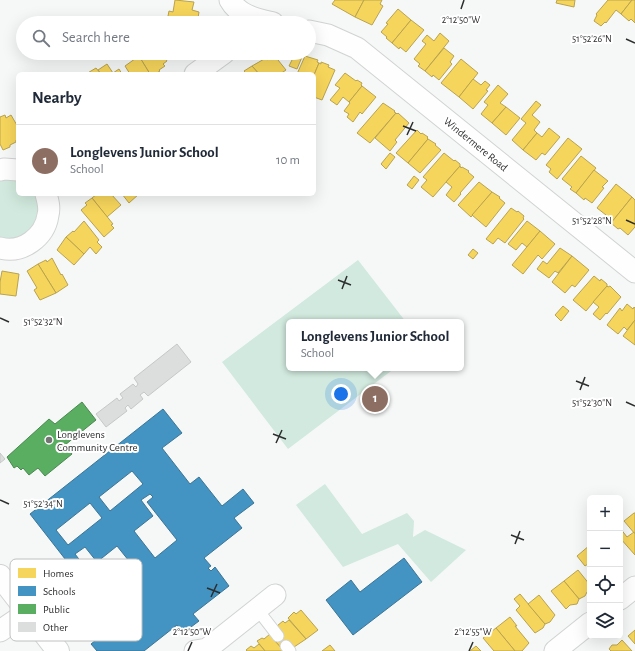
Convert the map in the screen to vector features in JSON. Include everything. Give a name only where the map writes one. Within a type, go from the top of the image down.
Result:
[{"type":"street","points":[[230,0],[232,5],[244,16]]},
{"type":"street","name":"Windermere Road","points":[[316,32],[328,35],[357,48],[635,272]]},
{"type":"street","points":[[198,72],[214,60]]},
{"type":"street","points":[[0,170],[16,170]]},
{"type":"street","points":[[0,248],[13,249],[24,246],[33,241],[40,234],[46,225],[49,215],[49,204],[47,196]]},
{"type":"street","points":[[0,576],[10,589]]},
{"type":"street","points":[[623,596],[635,586]]},
{"type":"street","points":[[196,651],[218,647],[261,601]]},
{"type":"street","points":[[0,631],[10,624]]},
{"type":"street","points":[[555,651],[587,625]]},
{"type":"street","points":[[50,641],[58,651]]},
{"type":"lane","points":[[261,601],[278,636]]},
{"type":"green space","points":[[0,179],[16,179],[16,196],[38,196],[41,206],[37,226],[22,238],[0,239]]},
{"type":"green space","points":[[358,260],[404,319],[286,319],[286,371],[391,371],[288,449],[222,362]]},
{"type":"green space","points":[[325,484],[362,534],[407,513],[414,521],[413,537],[425,530],[466,550],[431,582],[398,544],[343,567],[296,505]]},
{"type":"building: Homes","points":[[175,0],[194,2],[192,10],[199,12],[198,16],[168,16],[169,11],[173,12]]},
{"type":"building: Homes","points":[[335,0],[364,0],[355,17],[332,4]]},
{"type":"building: Homes","points":[[364,0],[382,0],[380,4],[383,6],[372,25],[355,17]]},
{"type":"building: Homes","points":[[557,0],[575,0],[574,7],[556,3]]},
{"type":"building: Homes","points":[[608,0],[632,0],[621,14],[616,10],[606,23],[605,22],[601,26],[594,21],[597,15],[596,14]]},
{"type":"building: Homes","points":[[632,0],[635,0],[635,23],[631,19],[629,21],[621,14]]},
{"type":"building: Homes","points":[[398,9],[411,20],[392,43],[381,32],[388,24],[386,23]]},
{"type":"building: Homes","points":[[411,20],[424,30],[406,52],[400,47],[399,49],[392,43]]},
{"type":"building: Homes","points":[[440,33],[449,41],[425,71],[418,66],[420,64],[414,59],[426,44],[422,41],[427,35],[434,41]]},
{"type":"building: Homes","points":[[444,48],[454,56],[450,62],[452,64],[439,80],[433,75],[432,77],[425,71]]},
{"type":"building: Homes","points":[[461,59],[478,73],[459,97],[441,83]]},
{"type":"building: Homes","points":[[133,60],[141,60],[149,72],[129,72],[125,66]]},
{"type":"building: Homes","points":[[141,60],[166,60],[163,64],[165,66],[159,70],[160,71],[149,72]]},
{"type":"building: Homes","points":[[262,60],[278,60],[286,70],[283,72],[257,72],[252,66]]},
{"type":"building: Homes","points":[[292,60],[301,60],[297,69],[289,66]]},
{"type":"building: Homes","points":[[303,60],[318,60],[317,62],[319,63],[315,72],[298,72]]},
{"type":"building: Homes","points":[[321,62],[329,65],[328,67],[335,70],[322,100],[316,98],[315,72],[319,63],[321,64]]},
{"type":"building: Homes","points":[[107,64],[112,72],[100,72],[98,70]]},
{"type":"building: Homes","points":[[252,66],[257,72],[245,72],[244,71]]},
{"type":"building: Homes","points":[[96,68],[99,72],[89,72]]},
{"type":"building: Homes","points":[[345,73],[356,81],[357,80],[362,83],[362,86],[349,102],[343,97],[337,105],[330,100],[340,88],[335,85]]},
{"type":"building: Homes","points":[[473,79],[481,85],[485,81],[490,85],[486,90],[488,91],[473,109],[459,97]]},
{"type":"building: Homes","points":[[498,85],[508,94],[500,103],[506,107],[492,123],[481,114],[488,105],[484,102]]},
{"type":"building: Homes","points":[[362,86],[376,97],[362,114],[360,112],[353,122],[347,117],[349,114],[344,111],[350,103],[349,102]]},
{"type":"building: Homes","points":[[536,101],[541,105],[532,115],[540,122],[534,130],[537,133],[523,150],[512,140],[526,123],[521,119]]},
{"type":"building: Homes","points":[[383,103],[396,113],[370,143],[357,133]]},
{"type":"building: Homes","points":[[506,107],[520,118],[506,135],[492,123]]},
{"type":"building: Homes","points":[[396,113],[398,113],[409,123],[395,140],[397,142],[390,151],[375,138]]},
{"type":"building: Homes","points":[[5,115],[6,118],[11,115],[16,124],[16,142],[3,150],[0,144],[0,117]]},
{"type":"building: Homes","points":[[549,128],[560,137],[545,155],[542,153],[536,160],[523,150],[537,133],[542,137]]},
{"type":"building: Homes","points":[[417,130],[421,134],[422,133],[428,137],[428,139],[408,163],[396,153]]},
{"type":"building: Homes","points":[[568,138],[582,149],[557,179],[549,172],[551,169],[546,165]]},
{"type":"building: Homes","points":[[428,139],[436,144],[435,145],[441,150],[420,173],[408,163]]},
{"type":"building: Homes","points":[[390,153],[395,157],[386,169],[381,164]]},
{"type":"building: Homes","points":[[444,153],[460,164],[460,166],[433,197],[421,187],[427,180],[423,177]]},
{"type":"building: Homes","points":[[581,156],[596,168],[576,193],[570,189],[572,187],[562,179]]},
{"type":"building: Homes","points":[[460,166],[461,168],[462,167],[469,171],[468,172],[474,177],[454,202],[446,195],[452,187],[446,182]]},
{"type":"building: Homes","points":[[594,170],[608,181],[602,187],[604,188],[592,203],[585,198],[584,200],[576,193]]},
{"type":"building: Homes","points":[[414,176],[419,180],[412,189],[407,185]]},
{"type":"building: Homes","points":[[479,182],[492,192],[471,217],[458,205]]},
{"type":"building: Homes","points":[[616,184],[632,197],[611,223],[604,217],[606,215],[597,208]]},
{"type":"building: Homes","points":[[492,192],[500,197],[499,198],[505,203],[486,227],[472,215]]},
{"type":"building: Homes","points":[[94,196],[113,196],[121,205],[107,217],[92,198]]},
{"type":"building: Homes","points":[[124,196],[137,196],[129,203]]},
{"type":"building: Homes","points":[[632,197],[635,200],[635,227],[628,235],[611,223]]},
{"type":"building: Homes","points":[[92,198],[113,224],[111,225],[114,228],[104,237],[81,210],[87,205],[85,203]]},
{"type":"building: Homes","points":[[511,208],[524,216],[524,219],[505,243],[498,238],[493,244],[486,239]]},
{"type":"building: Homes","points":[[84,221],[99,240],[97,242],[102,247],[96,254],[90,247],[84,254],[66,237],[73,231],[74,232]]},
{"type":"building: Homes","points":[[527,221],[540,231],[527,247],[522,243],[516,250],[508,244]]},
{"type":"building: Homes","points":[[540,231],[555,244],[542,259],[538,255],[523,274],[512,265]]},
{"type":"building: Homes","points":[[66,237],[84,254],[74,265],[57,250]]},
{"type":"building: Homes","points":[[560,248],[572,256],[558,273],[555,271],[549,278],[537,269],[543,261],[547,264]]},
{"type":"building: Homes","points":[[473,249],[478,253],[473,259],[468,255]]},
{"type":"building: Homes","points":[[572,256],[589,270],[575,287],[572,285],[565,293],[552,282]]},
{"type":"building: Homes","points":[[52,258],[68,285],[56,293],[38,264],[46,260],[47,262]]},
{"type":"building: Homes","points":[[38,264],[56,293],[40,300],[34,290],[37,288],[27,271]]},
{"type":"building: Homes","points":[[2,271],[19,274],[16,296],[0,294]]},
{"type":"building: Homes","points":[[594,276],[600,281],[601,279],[607,284],[607,286],[586,311],[573,300]]},
{"type":"building: Homes","points":[[607,286],[610,286],[621,297],[600,320],[593,314],[599,307],[593,302]]},
{"type":"building: Homes","points":[[627,304],[633,309],[634,307],[635,308],[635,320],[627,330],[624,327],[618,334],[607,325],[620,308],[622,311]]},
{"type":"building: Homes","points":[[563,306],[569,311],[561,321],[555,315]]},
{"type":"building: Homes","points":[[635,320],[635,345],[623,336]]},
{"type":"building: Homes","points":[[635,513],[635,534],[624,521]]},
{"type":"building: Homes","points":[[623,532],[627,537],[634,532],[635,555],[623,541]]},
{"type":"building: Homes","points":[[587,548],[587,565],[585,566],[577,556]]},
{"type":"building: Homes","points":[[578,570],[587,581],[587,592],[585,596],[579,599],[564,581]]},
{"type":"building: Homes","points":[[564,581],[579,599],[577,604],[570,605],[566,609],[551,591]]},
{"type":"building: Homes","points":[[520,594],[545,624],[543,628],[535,633],[516,610],[520,606],[514,599]]},
{"type":"building: Homes","points":[[539,595],[555,615],[550,622],[545,624],[528,604]]},
{"type":"building: Homes","points":[[301,610],[318,630],[306,639],[288,618],[294,612],[296,614]]},
{"type":"building: Homes","points":[[510,617],[517,626],[515,626],[529,643],[522,651],[515,651],[496,628]]},
{"type":"building: Homes","points":[[289,620],[306,639],[294,647],[290,642],[282,649],[274,640],[283,633],[277,626],[283,621],[285,623]]},
{"type":"building: Homes","points":[[496,628],[515,651],[494,651],[483,638]]},
{"type":"building: Homes","points":[[635,630],[635,644],[628,636]]},
{"type":"building: Homes","points":[[270,634],[284,651],[265,651],[257,641],[262,638],[264,639]]},
{"type":"building: Homes","points":[[622,640],[632,651],[611,651],[609,649],[612,645],[617,645]]},
{"type":"building: Homes","points":[[259,644],[265,651],[246,650],[251,646],[254,648]]},
{"type":"building: Homes","points":[[330,645],[335,651],[322,651]]},
{"type":"building: Homes","points":[[476,646],[481,651],[470,651]]},
{"type":"building: Schools","points":[[163,409],[182,433],[162,448],[190,484],[199,477],[222,506],[243,489],[254,503],[234,518],[242,528],[204,558],[211,566],[208,568],[211,571],[215,567],[229,586],[193,614],[199,621],[183,633],[177,625],[144,651],[97,651],[91,644],[95,641],[142,641],[142,559],[127,559],[117,546],[101,559],[95,559],[85,547],[75,554],[79,559],[65,559],[30,514]],"holes":[[[132,471],[143,484],[110,511],[99,497]],[[150,494],[153,497],[147,502],[177,540],[155,558],[134,531],[153,516],[141,500]],[[90,503],[102,518],[68,545],[56,530]]]},
{"type":"building: Schools","points":[[404,558],[422,582],[353,635],[326,600],[351,580],[360,592]]},
{"type":"building: Public","name":"Longlevens Community Centre","points":[[82,402],[96,420],[65,445],[72,454],[45,476],[38,468],[29,475],[23,468],[21,470],[17,466],[14,468],[7,457],[49,419],[55,424]]},
{"type":"building: Other","points":[[177,344],[191,362],[148,396],[144,392],[140,395],[143,399],[131,409],[128,405],[125,408],[127,411],[106,427],[96,414],[117,398],[119,401],[123,398],[120,394],[133,384],[136,387],[138,384],[134,378]]},
{"type":"building: Other","points":[[0,453],[5,459],[0,463]]},
{"type":"place","name":"Longlevens Junior School","points":[[375,399]]},
{"type":"place","name":"Longlevens Community Centre","points":[[49,440]]}]
